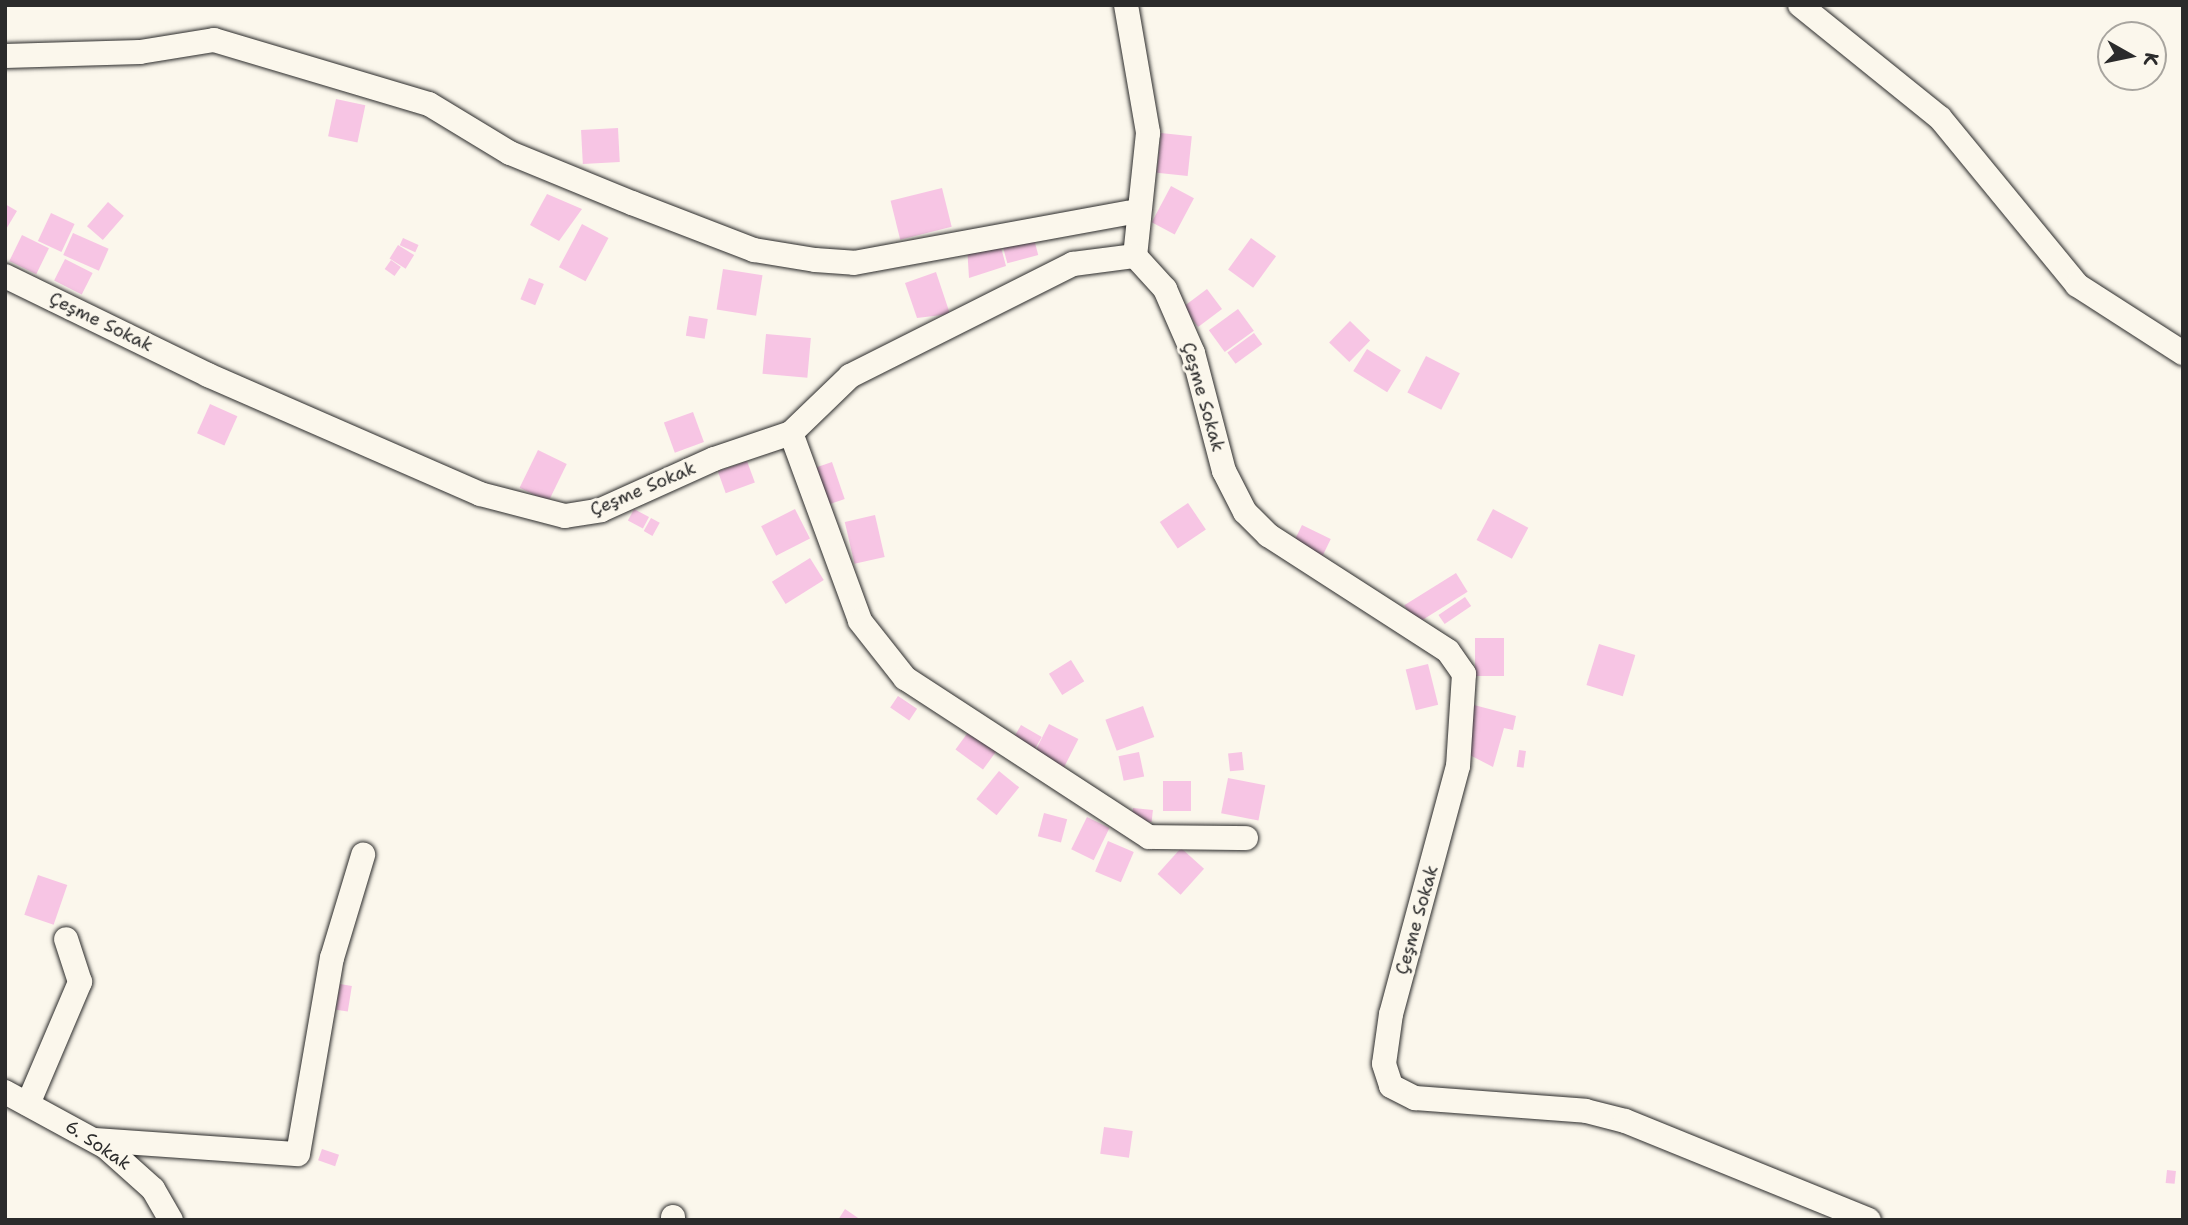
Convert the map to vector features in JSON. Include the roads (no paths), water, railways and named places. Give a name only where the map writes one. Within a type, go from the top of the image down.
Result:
[{"type":"street","points":[[1126,5],[1148,133],[1136,211],[1135,256]]},
{"type":"street","points":[[1800,5],[1940,118],[2077,285],[2183,353]]},
{"type":"street","points":[[5,56],[140,52],[214,40],[429,104],[510,153],[632,203],[754,250],[815,260],[854,263],[1136,211]]},
{"type":"street","name":"Çeşme Sokak","points":[[5,276],[208,375],[523,510],[565,516],[601,510],[714,458],[792,432],[850,376],[1073,264],[1135,256],[1165,289],[1194,353],[1224,471],[1245,512],[1278,542],[1448,652],[1464,674],[1458,766],[1391,1014],[1384,1064],[1391,1086],[1415,1098],[1586,1111],[1625,1121],[1869,1220]]},
{"type":"street","points":[[792,432],[860,621],[905,678],[1149,837],[1246,838]]},
{"type":"street","points":[[96,1140],[298,1154],[332,958],[363,855]]},
{"type":"street","points":[[28,1104],[80,982],[66,939]]},
{"type":"street","name":"6. Sokak","points":[[5,1092],[96,1140],[153,1189],[172,1220]]}]
